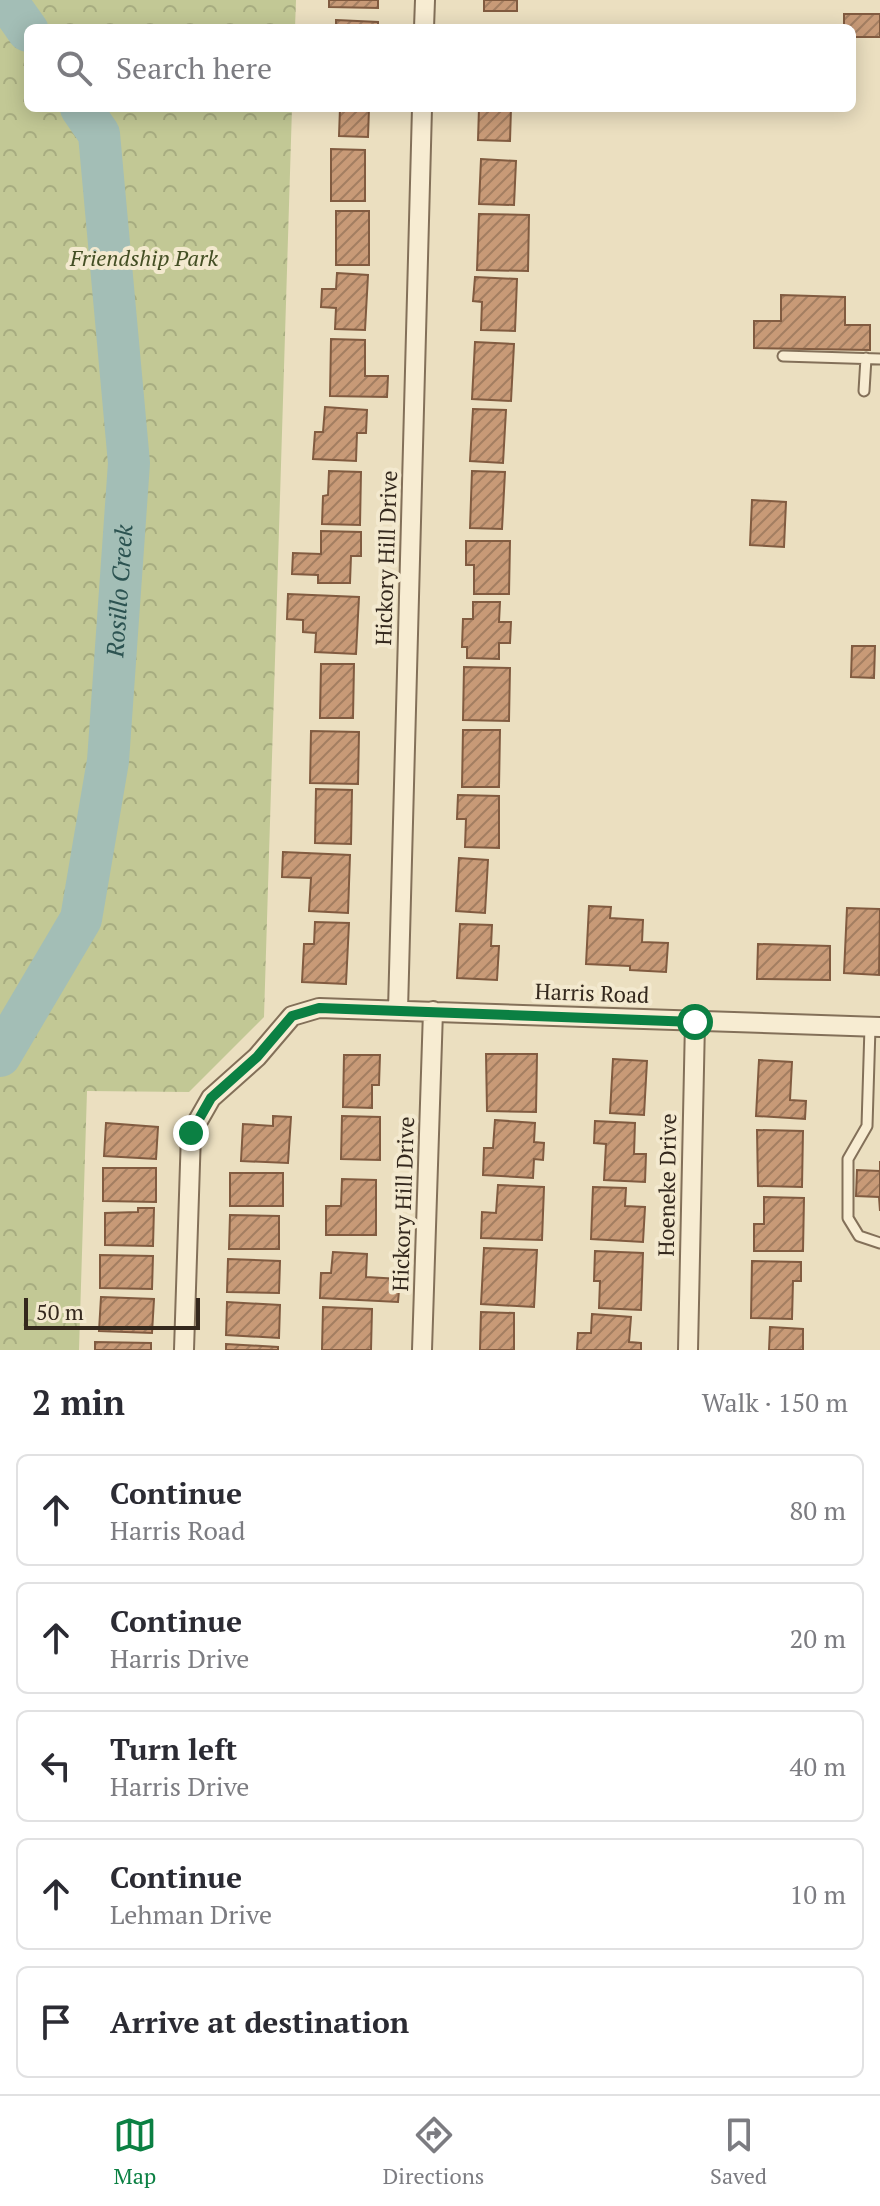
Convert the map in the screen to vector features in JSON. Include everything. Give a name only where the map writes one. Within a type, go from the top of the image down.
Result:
[{"type":"street","points":[[424,24],[425,0]]},
{"type":"street","name":"Hickory Hill Drive","points":[[398,1010],[422,112]]},
{"type":"street","name":"Harris Road","points":[[184,1350],[191,1133],[211,1098],[257,1057],[292,1016],[319,1008],[875,1027]]},
{"type":"street","name":"Hickory Hill Drive","points":[[422,1350],[433,1011]]},
{"type":"street","name":"Hoeneke Drive","points":[[688,1350],[695,1022]]},
{"type":"lane","points":[[783,356],[880,359]]},
{"type":"lane","points":[[864,391],[866,358]]},
{"type":"lane","points":[[875,1027],[867,1126],[848,1159],[848,1218],[859,1236],[880,1243]]},
{"type":"green space","name":"Friendship Park","points":[[0,0],[296,0],[295,24],[24,24],[24,112],[292,112],[264,1017],[189,1092],[87,1091],[79,1350],[0,1350]]},
{"type":"building","points":[[329,0],[378,0],[378,8],[329,7]]},
{"type":"building","points":[[484,0],[517,0],[517,11],[484,11]]},
{"type":"building","points":[[844,14],[880,14],[880,37],[856,37],[856,24],[844,24]]},
{"type":"building","points":[[336,20],[378,22],[378,24],[336,24]]},
{"type":"building","points":[[340,112],[369,112],[368,137],[339,136]]},
{"type":"building","points":[[479,112],[511,112],[510,141],[478,140]]},
{"type":"building","points":[[331,149],[365,150],[365,201],[331,201]]},
{"type":"building","points":[[481,159],[516,161],[514,205],[479,204]]},
{"type":"building","points":[[336,211],[369,211],[369,265],[336,265]]},
{"type":"building","points":[[479,214],[529,215],[528,271],[477,270]]},
{"type":"building","points":[[337,273],[368,275],[365,330],[335,329],[336,308],[321,307],[322,289],[336,289]]},
{"type":"building","points":[[475,277],[517,279],[515,331],[481,330],[482,302],[473,301]]},
{"type":"building","points":[[781,295],[845,297],[845,325],[870,325],[870,350],[754,348],[754,321],[781,321]]},
{"type":"building","points":[[331,339],[365,340],[365,376],[388,376],[387,397],[330,396]]},
{"type":"building","points":[[475,342],[514,344],[511,401],[472,399]]},
{"type":"building","points":[[325,407],[367,410],[366,433],[357,433],[356,461],[313,459],[315,432],[323,432]]},
{"type":"building","points":[[473,409],[506,410],[503,463],[470,461]]},
{"type":"building","points":[[329,471],[361,472],[360,525],[322,524],[323,496],[328,495]]},
{"type":"building","points":[[472,471],[505,472],[502,529],[470,528]]},
{"type":"building","points":[[752,500],[786,502],[784,547],[750,545]]},
{"type":"building","points":[[321,531],[361,532],[361,556],[351,556],[350,583],[318,583],[318,575],[292,574],[293,553],[321,554]]},
{"type":"building","points":[[466,541],[510,541],[509,594],[474,594],[474,565],[466,565]]},
{"type":"building","points":[[288,594],[359,597],[356,654],[315,652],[316,633],[303,632],[303,620],[287,619]]},
{"type":"building","points":[[473,602],[500,602],[499,622],[511,622],[510,643],[499,643],[499,659],[467,658],[467,647],[462,647],[463,619],[473,619]]},
{"type":"building","points":[[852,646],[875,646],[874,678],[851,677]]},
{"type":"building","points":[[321,664],[354,664],[353,718],[320,718]]},
{"type":"building","points":[[464,667],[510,668],[509,721],[463,720]]},
{"type":"building","points":[[463,730],[500,730],[499,787],[462,787]]},
{"type":"building","points":[[311,731],[359,732],[358,784],[310,783]]},
{"type":"building","points":[[316,789],[352,790],[351,844],[315,843]]},
{"type":"building","points":[[458,795],[499,796],[499,848],[465,847],[466,819],[457,819]]},
{"type":"building","points":[[283,852],[350,855],[348,913],[309,911],[311,878],[282,877]]},
{"type":"building","points":[[459,858],[488,860],[485,913],[456,911]]},
{"type":"building","points":[[589,906],[611,907],[610,918],[643,920],[642,942],[668,943],[666,972],[586,964]]},
{"type":"building","points":[[847,908],[880,909],[879,975],[844,973]]},
{"type":"building","points":[[315,922],[349,923],[346,984],[302,982],[304,944],[314,944]]},
{"type":"building","points":[[460,924],[492,925],[491,946],[499,946],[497,980],[457,978]]},
{"type":"building","points":[[758,944],[830,946],[830,980],[757,979]]},
{"type":"building","points":[[486,1054],[537,1054],[536,1112],[487,1111]]},
{"type":"building","points":[[344,1055],[380,1055],[379,1085],[372,1085],[372,1108],[343,1107]]},
{"type":"building","points":[[613,1059],[647,1061],[644,1115],[610,1113]]},
{"type":"building","points":[[759,1060],[792,1062],[790,1100],[806,1101],[805,1119],[756,1116]]},
{"type":"building","points":[[273,1116],[291,1117],[288,1163],[241,1161],[243,1124],[273,1126]]},
{"type":"building","points":[[342,1116],[380,1117],[380,1160],[341,1159]]},
{"type":"building","points":[[495,1120],[535,1123],[534,1142],[544,1143],[543,1160],[534,1159],[533,1178],[483,1175],[484,1148],[493,1148]]},
{"type":"building","points":[[595,1121],[635,1123],[634,1154],[646,1154],[645,1182],[604,1180],[606,1144],[594,1143]]},
{"type":"building","points":[[106,1123],[158,1127],[156,1159],[104,1156]]},
{"type":"building","points":[[757,1130],[803,1131],[802,1187],[758,1186]]},
{"type":"building","points":[[103,1168],[156,1168],[156,1202],[103,1201]]},
{"type":"building","points":[[857,1170],[880,1171],[880,1211],[879,1197],[856,1196]]},
{"type":"building","points":[[230,1173],[283,1173],[283,1206],[230,1206]]},
{"type":"building","points":[[342,1179],[376,1180],[376,1235],[326,1235],[326,1206],[341,1206]]},
{"type":"building","points":[[498,1185],[544,1187],[542,1240],[481,1238],[482,1212],[496,1213]]},
{"type":"building","points":[[593,1187],[626,1188],[625,1206],[645,1207],[643,1242],[591,1239]]},
{"type":"building","points":[[764,1197],[804,1198],[803,1251],[754,1251],[754,1224],[764,1224]]},
{"type":"building","points":[[138,1208],[154,1208],[153,1246],[105,1245],[105,1213],[138,1212]]},
{"type":"building","points":[[230,1215],[279,1216],[279,1249],[229,1249]]},
{"type":"building","points":[[484,1248],[537,1250],[534,1307],[481,1304]]},
{"type":"building","points":[[595,1251],[643,1253],[641,1310],[599,1308],[600,1281],[594,1281]]},
{"type":"building","points":[[333,1252],[367,1254],[366,1277],[400,1279],[398,1302],[320,1298],[321,1273],[331,1273]]},
{"type":"building","points":[[100,1255],[153,1256],[152,1289],[100,1288]]},
{"type":"building","points":[[228,1259],[280,1261],[279,1293],[227,1292]]},
{"type":"building","points":[[752,1261],[801,1262],[801,1281],[793,1281],[792,1319],[751,1318]]},
{"type":"building","points":[[101,1297],[154,1299],[152,1333],[99,1331]]},
{"type":"building","points":[[227,1302],[280,1305],[279,1338],[226,1335]]},
{"type":"building","points":[[323,1307],[372,1309],[371,1350],[322,1350]]},
{"type":"building","points":[[481,1312],[514,1313],[514,1350],[480,1350]]},
{"type":"building","points":[[592,1314],[631,1317],[629,1342],[641,1343],[641,1350],[577,1350],[578,1333],[591,1333]]},
{"type":"building","points":[[770,1327],[803,1329],[803,1350],[769,1350]]},
{"type":"building","points":[[95,1342],[151,1343],[151,1350],[95,1350]]},
{"type":"building","points":[[226,1344],[278,1347],[278,1350],[226,1350]]},
{"type":"waterway","name":"Rosillo Creek","points":[[6,0],[24,25]]},
{"type":"waterway","name":"Rosillo Creek","points":[[0,1056],[81,919],[108,761],[129,463],[99,134],[84,112]]},
{"type":"route","points":[[191,1133],[211,1098],[257,1057],[292,1016],[319,1008],[695,1022]]}]
